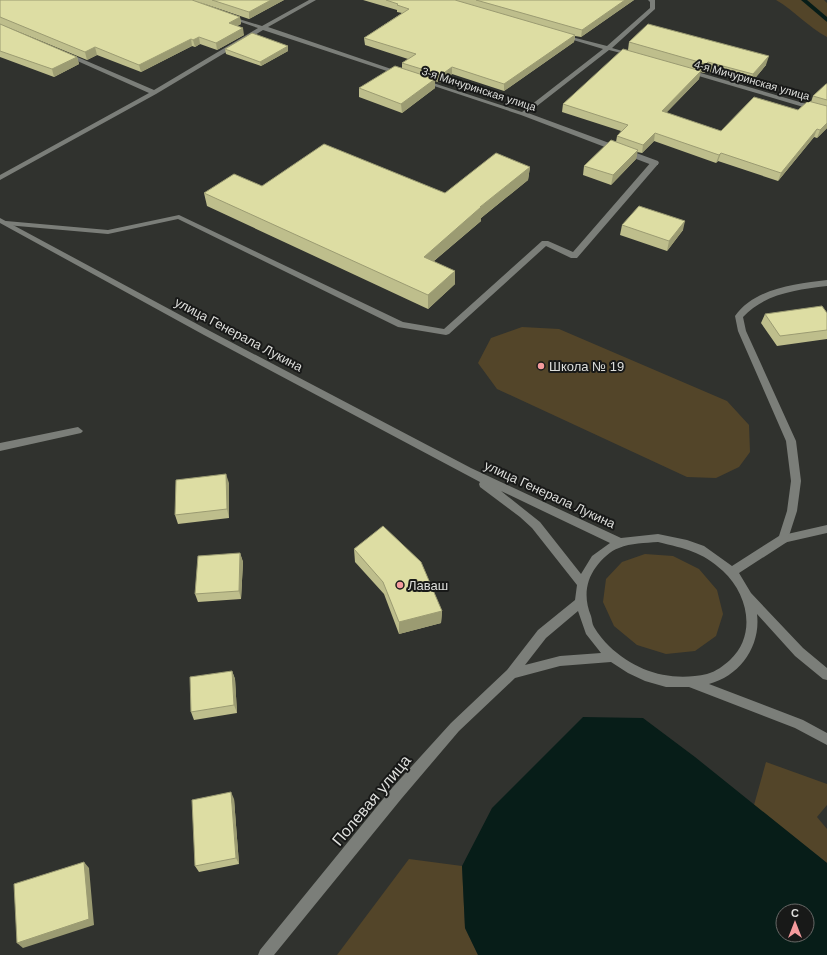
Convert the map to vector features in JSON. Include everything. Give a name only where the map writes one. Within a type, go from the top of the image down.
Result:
[{"type":"street","points":[[0,178],[154,93],[262,28],[313,0]]},
{"type":"street","points":[[523,114],[608,48],[653,8],[652,1]]},
{"type":"street","name":"3-я Мичуринская улица","points":[[218,13],[411,77]]},
{"type":"street","points":[[555,33],[638,57]]},
{"type":"street","points":[[56,50],[154,93]]},
{"type":"street","name":"4-я Мичуринская улица","points":[[684,70],[827,112]]},
{"type":"street","name":"3-я Мичуринская улица","points":[[3,221],[108,232],[179,217],[401,325],[446,332],[545,243],[574,256],[655,163],[523,114],[418,79]]},
{"type":"street","name":"улица Генерала Лукина","points":[[3,221],[207,333],[467,471],[621,543]]},
{"type":"street","points":[[783,539],[792,511],[796,481],[791,441],[742,331],[739,316],[747,307],[757,300],[771,294],[794,288],[827,283]]},
{"type":"street","points":[[0,447],[78,431]]},
{"type":"street","name":"улица Генерала Лукина","points":[[467,471],[532,521],[582,583]]},
{"type":"street","points":[[732,572],[783,539],[827,529]]},
{"type":"street","points":[[747,595],[754,618],[751,641],[739,661],[719,676],[692,683],[671,682],[650,678],[630,669],[612,657],[590,631],[581,602],[582,583],[588,570],[596,559],[607,549],[621,543],[658,538],[698,548],[732,572],[747,595],[799,652],[827,675]]},
{"type":"street","name":"Полевая улица","points":[[265,955],[402,788],[455,727],[511,674],[542,634],[581,602]]},
{"type":"street","name":"Полевая улица","points":[[511,674],[560,661],[612,657]]},
{"type":"street","points":[[692,683],[799,724],[827,739]]},
{"type":"shaded area","points":[[776,0],[824,0],[827,3],[827,37],[814,29]]},
{"type":"shaded area","points":[[522,327],[559,329],[727,401],[749,425],[750,452],[739,467],[716,478],[687,477],[497,389],[478,363],[491,338]]},
{"type":"shaded area","points":[[645,554],[673,556],[699,569],[717,590],[723,614],[716,636],[695,651],[666,654],[637,645],[614,626],[603,602],[606,579],[622,562]]},
{"type":"shaded area","points":[[766,762],[827,784],[827,805],[817,817],[827,829],[827,863],[754,805]]},
{"type":"shaded area","points":[[409,859],[462,866],[465,928],[478,955],[337,955]]},
{"type":"water","points":[[583,717],[643,718],[695,757],[827,863],[827,955],[478,955],[465,928],[462,866],[492,808]]},
{"type":"building","points":[[0,0],[192,0],[240,17],[229,23],[243,28],[216,43],[199,37],[193,40],[191,39],[139,65],[95,47],[85,52],[0,17]]},
{"type":"building","points":[[212,0],[271,0],[249,12]]},
{"type":"building","points":[[386,0],[455,0],[575,35],[504,84],[452,67],[441,75],[402,63],[416,54],[364,38],[409,9]]},
{"type":"building","points":[[476,0],[625,0],[582,30]]},
{"type":"building","points":[[0,24],[77,57],[52,69],[0,51]]},
{"type":"building","points":[[648,24],[769,56],[753,74],[708,62],[706,64],[629,42]]},
{"type":"building","points":[[252,33],[288,46],[260,62],[225,49]]},
{"type":"building","points":[[623,49],[701,71],[662,111],[721,131],[754,97],[798,110],[808,101],[827,106],[827,123],[820,130],[817,129],[781,173],[721,153],[719,155],[655,133],[643,145],[617,136],[628,125],[563,104]]},
{"type":"building","points":[[395,66],[435,79],[401,104],[359,88]]},
{"type":"building","points":[[826,84],[827,100],[813,96]]},
{"type":"building","points":[[611,140],[638,150],[613,175],[584,166]]},
{"type":"building","points":[[324,144],[445,193],[496,153],[530,167],[480,207],[424,257],[455,271],[428,295],[204,193],[234,174],[262,186]]},
{"type":"building","points":[[639,206],[685,221],[669,241],[622,225]]},
{"type":"building","points":[[822,306],[827,313],[827,330],[780,336],[765,314]]},
{"type":"building","points":[[226,474],[227,509],[175,515],[176,480]]},
{"type":"building","name":"Лаваш","points":[[383,526],[421,562],[442,611],[399,622],[383,582],[354,549]]},
{"type":"building","points":[[240,553],[239,591],[195,594],[198,556]]},
{"type":"building","points":[[232,671],[234,705],[191,712],[190,677]]},
{"type":"building","points":[[231,792],[236,858],[195,866],[192,800]]},
{"type":"building","points":[[84,862],[89,919],[17,943],[14,884]]},
{"type":"waterway","points":[[804,0],[827,20]]},
{"type":"place","name":"Школа № 19","points":[[541,366]]},
{"type":"place","name":"Лаваш","points":[[400,585]]}]
